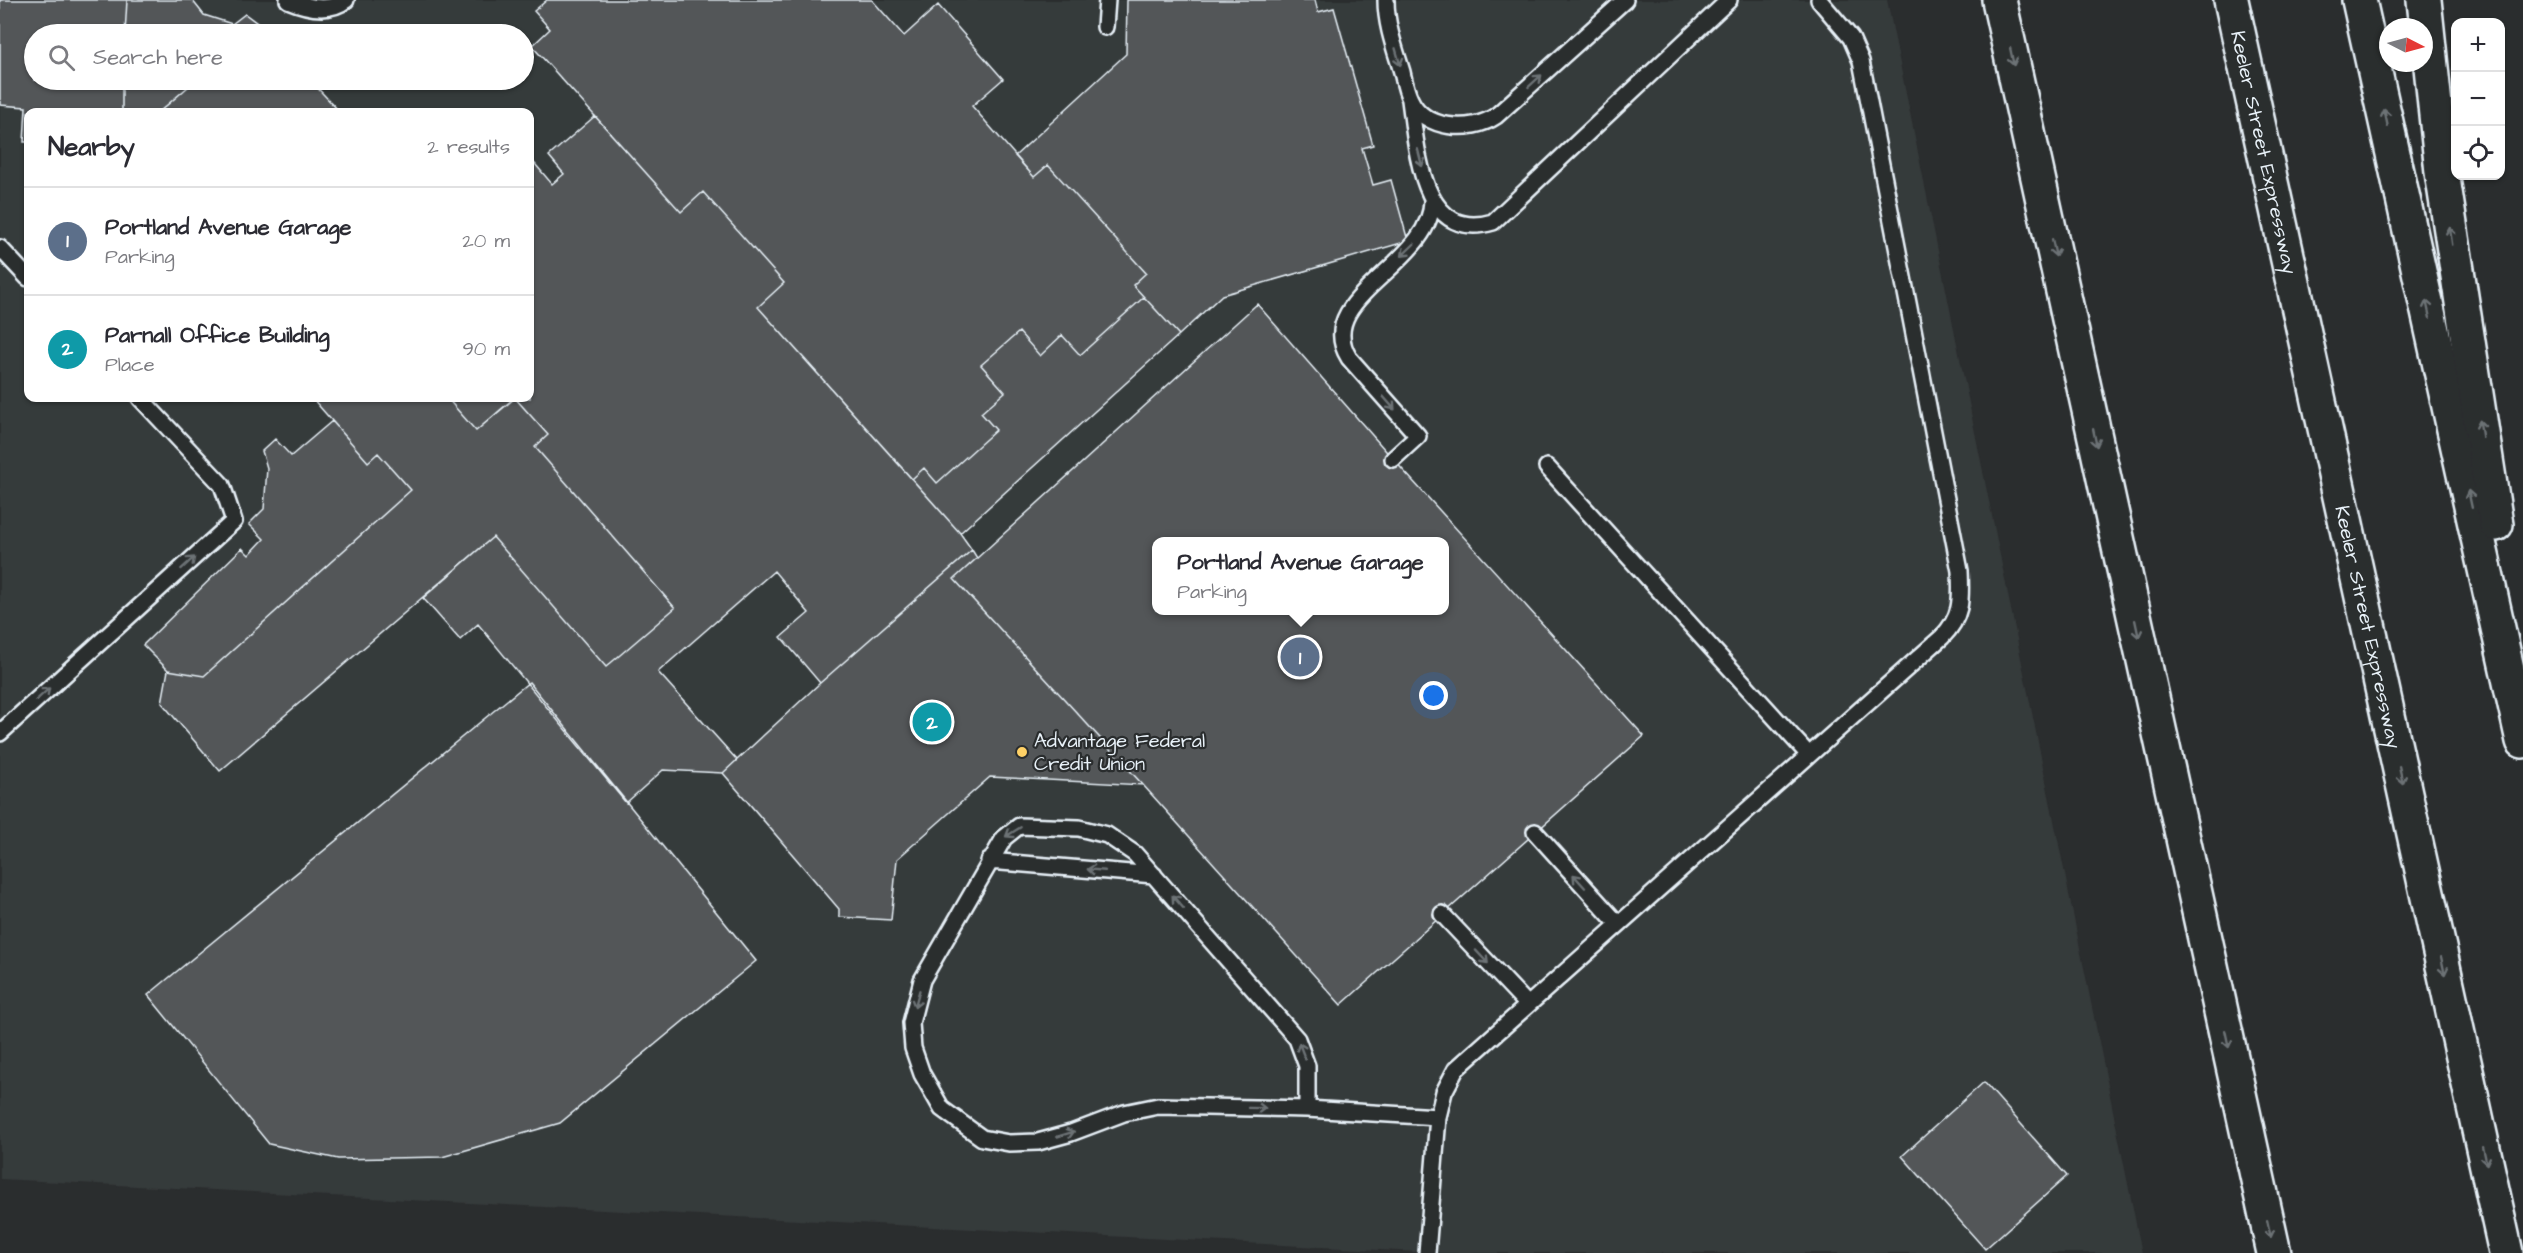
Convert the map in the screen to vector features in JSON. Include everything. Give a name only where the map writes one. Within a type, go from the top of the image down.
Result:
[{"type":"main road","points":[[1999,0],[2274,1253]]},
{"type":"main road","points":[[2214,0],[2325,431]]},
{"type":"main road","name":"Keeler Street Expressway","points":[[2231,0],[2506,1253]]},
{"type":"main road","points":[[2360,0],[2523,741]]},
{"type":"main road","points":[[2424,0],[2438,141],[2461,306],[2523,694]]},
{"type":"lane","points":[[288,0],[312,8],[327,8],[346,0]]},
{"type":"lane","points":[[1106,27],[1107,0]]},
{"type":"lane","points":[[1386,0],[1388,20],[1410,100],[1418,154],[1432,199],[1446,217],[1462,224],[1481,226],[1502,216],[1729,0]]},
{"type":"lane","points":[[1410,100],[1423,114],[1438,123],[1468,128],[1486,123],[1625,0]]},
{"type":"lane","points":[[1427,1253],[1438,1117],[1444,1092],[1456,1069],[1950,628],[1957,617],[1961,590],[1955,544],[1861,61],[1851,38],[1819,0]]},
{"type":"lane","points":[[1393,459],[1418,436],[1349,357],[1344,349],[1342,329],[1352,306],[1421,236],[1430,218],[1432,199]]},
{"type":"lane","points":[[0,248],[24,274]]},
{"type":"lane","points":[[0,733],[234,521],[222,485],[144,402]]},
{"type":"lane","points":[[1547,467],[1808,754]]},
{"type":"lane","points":[[1307,1109],[1307,1066],[1297,1038],[1154,874],[1122,843],[1107,835],[1079,828],[1019,826],[1004,838],[922,980],[911,1023],[913,1048],[922,1074],[942,1109],[982,1138],[1009,1143],[1038,1142],[1071,1133],[1124,1113],[1158,1106],[1307,1109],[1438,1117]]},
{"type":"lane","points":[[1535,832],[1618,924]]},
{"type":"lane","points":[[989,861],[1154,874]]},
{"type":"lane","points":[[1442,914],[1527,1004]]},
{"type":"shaded area","points":[[0,0],[1887,0],[2142,1253],[1438,1253],[0,1179]]},
{"type":"building","points":[[0,0],[127,0],[126,24],[24,24],[24,90],[122,90],[122,108],[26,108],[0,105]]},
{"type":"building","points":[[127,0],[192,0],[204,15],[232,24],[126,24]]},
{"type":"building","points":[[547,0],[872,0],[904,36],[938,5],[1003,79],[972,106],[1034,177],[1048,165],[1146,273],[1133,285],[1144,297],[1080,355],[1062,335],[1040,356],[1019,332],[981,365],[1005,392],[981,413],[996,430],[937,483],[924,468],[912,479],[758,307],[784,283],[703,192],[681,212],[534,48],[534,44],[550,29],[534,11]]},
{"type":"building","points":[[1127,0],[1315,0],[1318,12],[1334,8],[1373,145],[1362,148],[1373,185],[1391,180],[1408,241],[1222,295],[1179,335],[1133,285],[1146,273],[1048,165],[1034,177],[1015,156],[1126,54]]},
{"type":"building","points":[[245,14],[259,24],[232,24]]},
{"type":"building","points":[[122,90],[184,90],[164,108],[122,108]]},
{"type":"building","points":[[184,90],[319,90],[336,108],[164,108]]},
{"type":"building","points":[[595,116],[681,212],[703,192],[784,283],[758,307],[960,533],[972,550],[820,683],[781,637],[809,613],[774,571],[658,672],[737,760],[723,773],[663,770],[626,803],[478,624],[460,640],[423,598],[493,537],[606,667],[675,608],[535,447],[548,435],[519,402],[534,402],[534,163],[552,184],[564,174],[549,156]]},
{"type":"building","points":[[1144,297],[1179,335],[960,533],[912,479],[924,468],[937,483],[996,430],[981,413],[1005,392],[981,365],[1019,332],[1040,356],[1062,335],[1080,355]]},
{"type":"building","points":[[1257,304],[1393,459],[1644,736],[1341,1005],[954,579]]},
{"type":"building","points":[[316,402],[451,402],[476,431],[510,402],[519,402],[548,435],[535,447],[675,608],[606,667],[493,537],[220,771],[162,703],[168,670],[204,676],[411,490],[378,453],[368,462]]},
{"type":"building","points":[[451,402],[509,402],[476,431]]},
{"type":"building","points":[[332,421],[368,462],[378,453],[411,490],[204,676],[168,670],[143,645],[242,548],[249,555],[264,539],[249,524],[264,509],[267,468],[262,451],[275,439],[291,456]]},
{"type":"building","points":[[972,550],[977,558],[954,579],[1143,785],[990,777],[897,859],[891,920],[839,917],[839,909],[723,773],[820,683]]},
{"type":"building","points":[[529,682],[756,961],[560,1123],[442,1157],[338,1159],[269,1144],[148,995]]},
{"type":"building","points":[[1984,1082],[2067,1176],[1985,1249],[1902,1156]]},
{"type":"place","name":"Portland Avenue Garage","points":[[1300,657]]},
{"type":"place","name":"Parnall Office Building","points":[[932,722]]},
{"type":"place","name":"Advantage Federal Credit Union","points":[[1022,752]]}]
